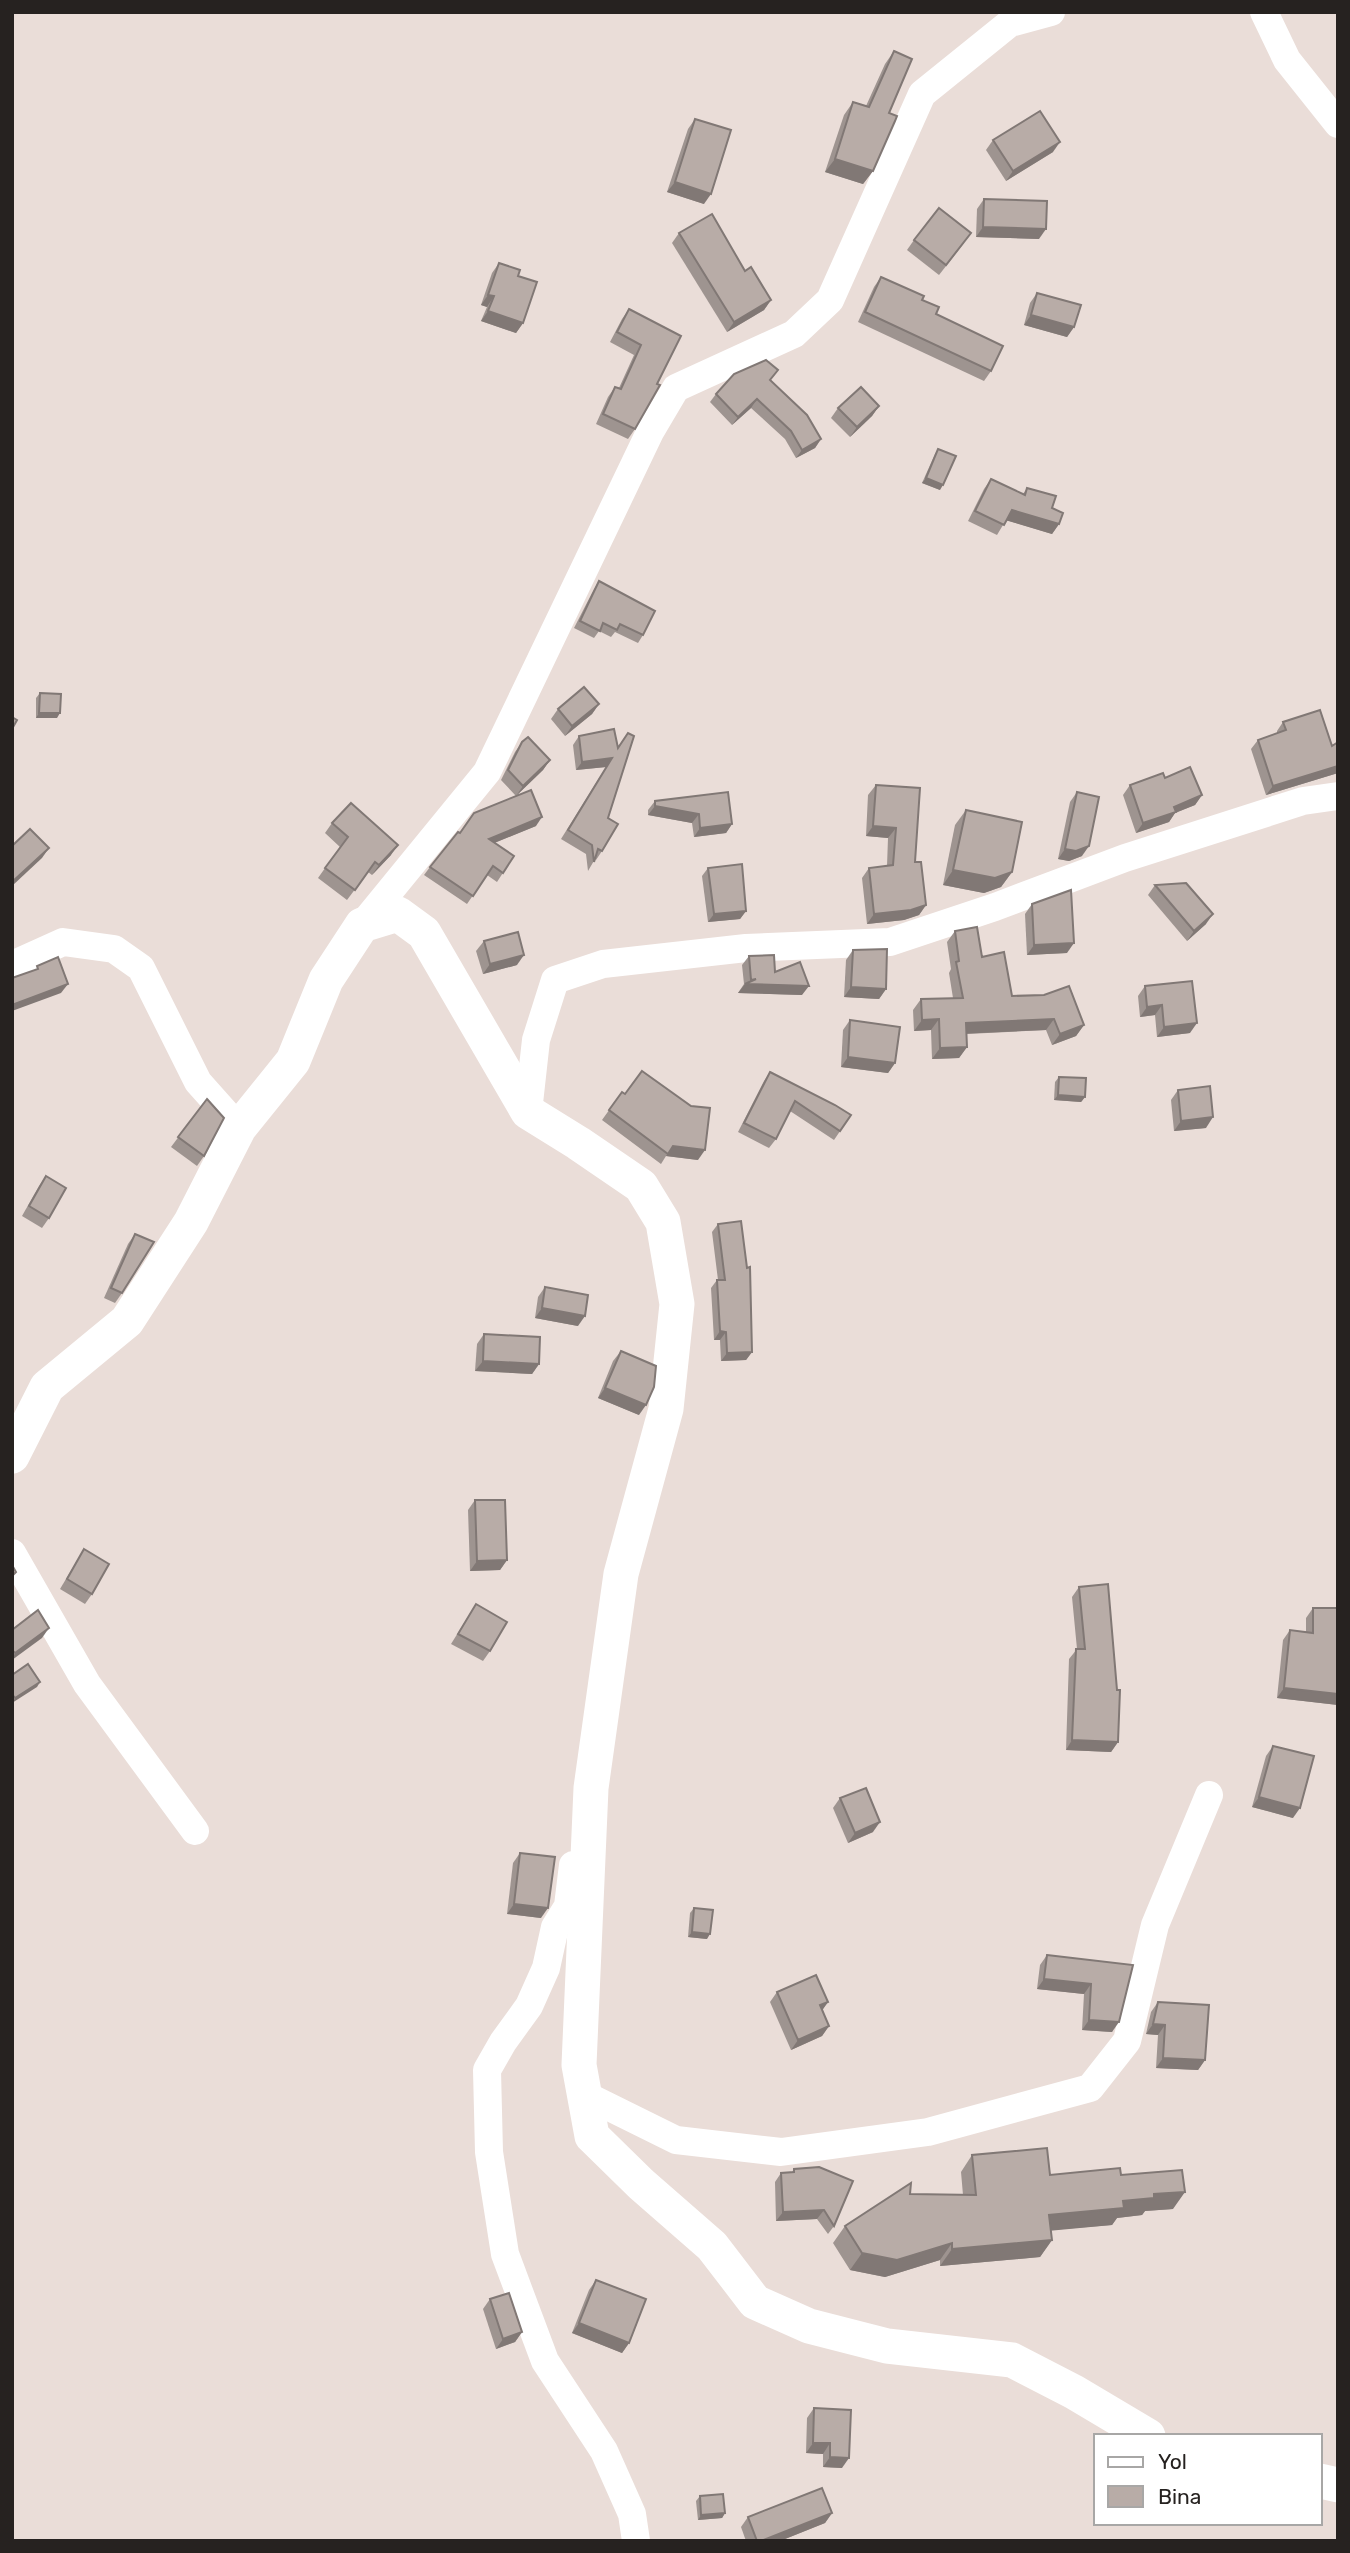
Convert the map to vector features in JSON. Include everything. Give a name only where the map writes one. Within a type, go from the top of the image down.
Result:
[{"type":"street","points":[[12,1456],[47,1387],[127,1321],[191,1222],[239,1128],[293,1061],[326,980],[362,925],[487,772],[633,467],[676,388],[794,334],[830,300],[922,94],[1010,23],[1051,12]]},
{"type":"street","points":[[1264,12],[1287,60],[1338,124]]},
{"type":"street","points":[[528,1112],[536,1040],[555,980],[616,962],[746,948],[890,942],[995,907],[1125,858],[1303,801],[1338,796]]},
{"type":"street","points":[[362,925],[398,914],[424,933],[528,1112],[641,1186],[663,1222],[677,1304],[666,1409],[621,1574],[591,1791],[579,2065],[592,2136],[641,2184],[712,2246],[755,2302],[809,2326],[887,2346],[1012,2360],[1074,2392],[1145,2434]]},
{"type":"street","points":[[12,965],[63,942],[114,948],[141,968],[198,1082],[239,1128]]},
{"type":"street","points":[[12,1553],[87,1684],[195,1831]]},
{"type":"street","points":[[591,1791],[583,1809],[568,1906],[555,1927],[546,1968],[529,2006],[487,2070],[489,2152],[505,2254],[540,2349],[545,2361],[604,2451],[632,2514],[635,2541]]},
{"type":"street","points":[[584,2095],[676,2140],[781,2152],[928,2132],[1090,2088],[1127,2041],[1156,1925],[1209,1795]]},
{"type":"building","points":[[894,51],[912,59],[889,113],[897,116],[873,171],[835,159],[853,102],[869,107]]},
{"type":"building","points":[[1040,111],[1060,142],[1013,171],[993,140]]},
{"type":"building","points":[[695,119],[731,130],[711,194],[675,182]]},
{"type":"building","points":[[984,199],[1047,201],[1046,229],[983,227]]},
{"type":"building","points":[[939,208],[971,233],[946,265],[914,240]]},
{"type":"building","points":[[712,214],[745,271],[751,267],[771,300],[734,322],[679,233]]},
{"type":"building","points":[[499,263],[520,270],[518,276],[537,282],[523,323],[488,311],[494,296],[488,295]]},
{"type":"building","points":[[881,277],[924,296],[922,300],[939,307],[936,314],[1003,346],[991,371],[865,312]]},
{"type":"building","points":[[1037,293],[1081,305],[1074,327],[1031,315]]},
{"type":"building","points":[[629,309],[681,336],[657,384],[660,385],[635,429],[603,414],[615,387],[621,389],[641,345],[617,332]]},
{"type":"building","points":[[766,360],[778,370],[770,380],[807,415],[821,439],[802,450],[791,431],[757,399],[738,417],[716,394],[734,374]]},
{"type":"building","points":[[861,387],[879,406],[857,427],[838,408]]},
{"type":"building","points":[[938,449],[956,456],[943,485],[926,478]]},
{"type":"building","points":[[991,479],[1025,495],[1027,488],[1056,496],[1052,508],[1063,513],[1059,524],[1012,510],[1004,525],[975,511]]},
{"type":"building","points":[[599,581],[655,611],[643,635],[620,624],[617,630],[603,623],[600,631],[580,621]]},
{"type":"building","points":[[584,687],[599,704],[572,726],[558,709]]},
{"type":"building","points":[[40,693],[61,694],[60,713],[39,713]]},
{"type":"building","points":[[1320,710],[1332,746],[1338,742],[1338,766],[1273,786],[1258,740],[1286,730],[1283,722]]},
{"type":"building","points":[[614,729],[618,748],[628,733],[634,736],[608,818],[618,824],[602,851],[598,849],[594,862],[592,845],[568,830],[612,758],[582,762],[579,736]]},
{"type":"building","points":[[528,737],[550,760],[523,786],[508,770],[522,742]]},
{"type":"building","points":[[1190,767],[1202,795],[1174,807],[1176,812],[1143,823],[1130,785],[1163,773],[1165,778]]},
{"type":"building","points":[[876,785],[920,788],[915,862],[921,862],[926,905],[911,910],[874,914],[869,868],[893,865],[896,828],[873,826]]},
{"type":"building","points":[[531,790],[542,817],[489,839],[514,856],[503,873],[493,866],[473,896],[430,867],[474,813]]},
{"type":"building","points":[[728,792],[732,824],[700,828],[699,814],[655,806],[655,801]]},
{"type":"building","points":[[1077,792],[1099,797],[1089,846],[1076,851],[1065,849]]},
{"type":"building","points":[[351,803],[398,845],[379,865],[375,862],[355,890],[325,868],[348,837],[332,823]]},
{"type":"building","points":[[966,810],[1022,822],[1012,872],[995,878],[953,870]]},
{"type":"building","points":[[30,829],[49,848],[12,882],[12,846]]},
{"type":"building","points":[[742,864],[746,911],[714,914],[708,868]]},
{"type":"building","points":[[1186,883],[1213,914],[1194,931],[1155,885]]},
{"type":"building","points":[[1071,890],[1074,943],[1034,945],[1032,904]]},
{"type":"building","points":[[977,927],[982,957],[1004,952],[1012,996],[1044,995],[1069,986],[1084,1025],[1060,1034],[1054,1019],[966,1023],[967,1047],[940,1048],[939,1019],[922,1020],[921,999],[963,998],[956,962],[959,961],[955,931]]},
{"type":"building","points":[[518,932],[524,955],[490,964],[484,941]]},
{"type":"building","points":[[887,949],[886,989],[851,987],[853,950]]},
{"type":"building","points":[[774,955],[775,972],[800,962],[809,986],[745,984],[756,979],[751,980],[749,956]]},
{"type":"building","points":[[58,957],[68,984],[12,1005],[12,978],[38,969],[37,966]]},
{"type":"building","points":[[1192,981],[1197,1023],[1164,1027],[1162,1005],[1147,1007],[1145,986]]},
{"type":"building","points":[[850,1020],[900,1027],[895,1063],[848,1057]]},
{"type":"building","points":[[642,1071],[691,1106],[710,1108],[705,1150],[673,1146],[668,1154],[609,1110]]},
{"type":"building","points":[[770,1072],[851,1115],[840,1131],[795,1101],[776,1139],[744,1123]]},
{"type":"building","points":[[1059,1077],[1086,1078],[1085,1097],[1058,1095]]},
{"type":"building","points":[[1210,1086],[1213,1117],[1181,1121],[1178,1090]]},
{"type":"building","points":[[207,1099],[224,1118],[204,1156],[178,1137]]},
{"type":"building","points":[[46,1176],[66,1188],[49,1218],[29,1206]]},
{"type":"building","points":[[741,1221],[747,1268],[750,1267],[752,1352],[727,1353],[726,1332],[720,1331],[717,1280],[725,1280],[718,1224]]},
{"type":"building","points":[[135,1234],[154,1242],[122,1293],[111,1288]]},
{"type":"building","points":[[545,1287],[588,1295],[585,1316],[542,1308]]},
{"type":"building","points":[[484,1334],[540,1337],[539,1364],[483,1361]]},
{"type":"building","points":[[621,1351],[656,1366],[654,1387],[646,1405],[605,1388]]},
{"type":"building","points":[[475,1500],[505,1500],[507,1560],[477,1561]]},
{"type":"building","points":[[84,1549],[109,1564],[92,1594],[67,1579]]},
{"type":"building","points":[[1108,1584],[1117,1690],[1120,1690],[1118,1742],[1072,1740],[1076,1649],[1085,1649],[1079,1587]]},
{"type":"building","points":[[476,1604],[507,1622],[490,1651],[458,1634]]},
{"type":"building","points":[[1313,1608],[1338,1608],[1338,1694],[1284,1688],[1290,1630],[1313,1633]]},
{"type":"building","points":[[38,1610],[49,1628],[15,1653],[12,1650],[12,1630]]},
{"type":"building","points":[[28,1664],[40,1682],[15,1698],[12,1694],[12,1675]]},
{"type":"building","points":[[1273,1746],[1314,1756],[1300,1808],[1259,1797]]},
{"type":"building","points":[[866,1788],[880,1822],[855,1833],[840,1798]]},
{"type":"building","points":[[520,1853],[555,1857],[548,1908],[514,1904]]},
{"type":"building","points":[[694,1908],[713,1910],[710,1934],[692,1932]]},
{"type":"building","points":[[1047,1955],[1133,1965],[1119,2022],[1089,2020],[1091,1984],[1044,1979]]},
{"type":"building","points":[[816,1975],[828,2002],[820,2005],[829,2026],[798,2040],[777,1992]]},
{"type":"building","points":[[1158,2002],[1209,2005],[1205,2060],[1163,2058],[1165,2025],[1153,2024]]},
{"type":"building","points":[[1047,2148],[1050,2175],[1120,2168],[1121,2175],[1182,2170],[1185,2192],[1154,2194],[1154,2198],[1123,2201],[1124,2208],[1049,2215],[1052,2240],[952,2249],[952,2243],[897,2260],[862,2253],[845,2226],[911,2183],[910,2194],[976,2195],[972,2155]]},
{"type":"building","points":[[819,2167],[853,2181],[834,2226],[824,2210],[783,2212],[781,2173]]},
{"type":"building","points":[[596,2280],[646,2299],[629,2343],[579,2323]]},
{"type":"building","points":[[509,2293],[522,2332],[503,2339],[490,2299]]},
{"type":"building","points":[[814,2408],[851,2410],[849,2458],[830,2457],[830,2443],[813,2443]]},
{"type":"building","points":[[822,2488],[832,2513],[757,2541],[748,2517]]},
{"type":"building","points":[[723,2494],[725,2513],[701,2515],[700,2496]]}]
